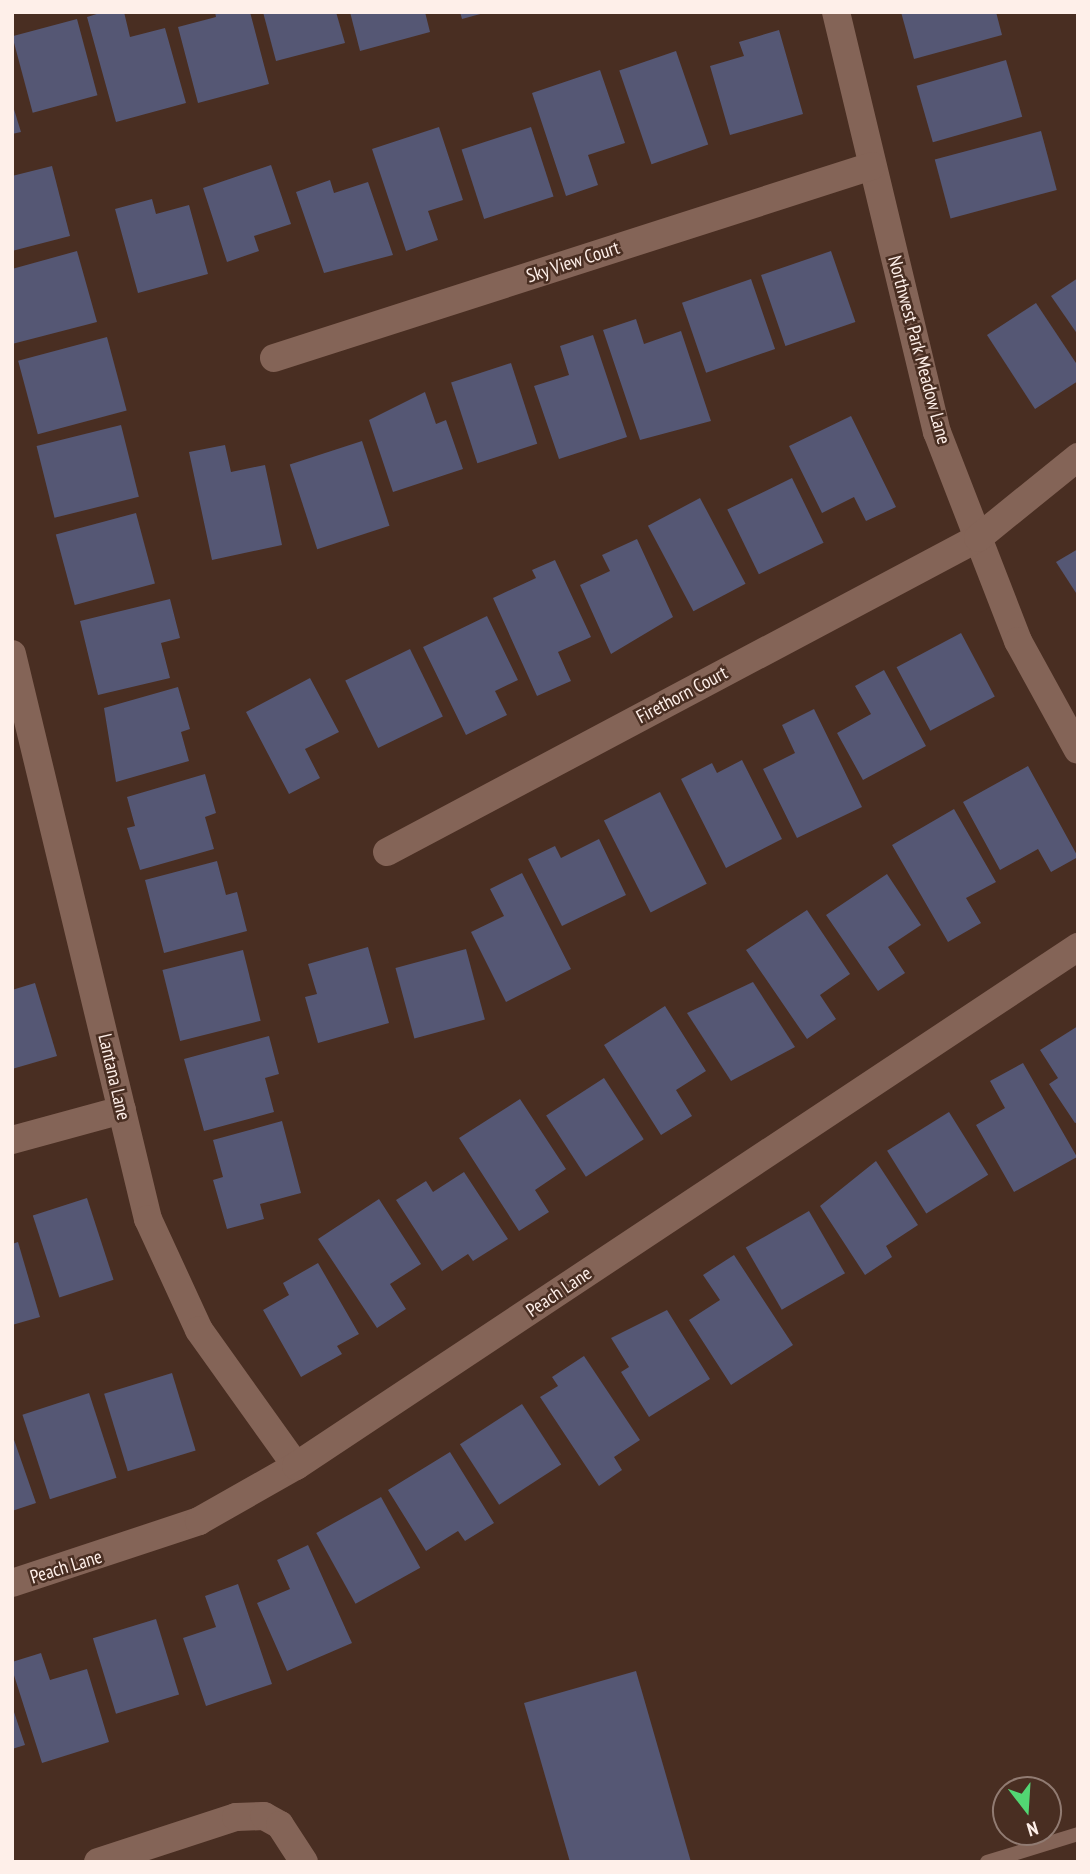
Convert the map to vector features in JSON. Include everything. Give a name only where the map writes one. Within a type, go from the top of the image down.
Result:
[{"type":"street","name":"Northwest Park Meadow Lane","points":[[836,12],[937,432],[1018,641],[1078,750]]},
{"type":"street","name":"Sky View Court","points":[[274,358],[872,166]]},
{"type":"street","name":"Firethorn Court","points":[[387,852],[978,538],[1078,457]]},
{"type":"street","name":"Lantana Lane","points":[[12,654],[148,1219],[170,1273],[199,1330],[296,1465]]},
{"type":"street","name":"Peach Lane","points":[[12,1583],[199,1521],[296,1465],[1078,947]]},
{"type":"street","points":[[12,1140],[122,1110]]},
{"type":"street","points":[[98,1862],[236,1816],[264,1816],[281,1825],[304,1862]]},
{"type":"lane","points":[[988,1862],[1078,1834]]},
{"type":"building","points":[[103,12],[124,12],[130,37],[165,28],[186,103],[116,122],[87,17]]},
{"type":"building","points":[[215,12],[250,12],[269,84],[198,103],[178,27],[216,17]]},
{"type":"building","points":[[263,12],[336,12],[345,43],[276,61]]},
{"type":"building","points":[[350,12],[425,12],[430,32],[360,51]]},
{"type":"building","points":[[460,12],[484,12],[484,13],[462,19]]},
{"type":"building","points":[[901,12],[996,12],[1002,35],[914,59]]},
{"type":"building","points":[[77,19],[97,95],[33,113],[12,36]]},
{"type":"building","points":[[779,30],[803,114],[730,135],[710,66],[744,56],[739,42]]},
{"type":"building","points":[[676,51],[708,145],[652,164],[619,71]]},
{"type":"building","points":[[1006,60],[1022,117],[933,142],[917,86]]},
{"type":"building","points":[[600,70],[625,143],[588,155],[598,185],[566,196],[532,93]]},
{"type":"building","points":[[12,103],[21,132],[12,134]]},
{"type":"building","points":[[439,127],[463,200],[428,211],[438,240],[406,251],[372,149]]},
{"type":"building","points":[[531,127],[554,196],[484,219],[462,150]]},
{"type":"building","points":[[1041,131],[1057,190],[951,218],[935,159]]},
{"type":"building","points":[[271,165],[291,224],[254,236],[259,251],[227,262],[203,188]]},
{"type":"building","points":[[52,166],[70,236],[12,251],[12,176]]},
{"type":"building","points":[[330,180],[334,193],[368,182],[393,255],[324,273],[296,192]]},
{"type":"building","points":[[152,199],[156,214],[189,205],[208,274],[138,293],[115,209]]},
{"type":"building","points":[[77,251],[97,322],[12,344],[12,269]]},
{"type":"building","points":[[831,251],[855,322],[785,346],[761,275]]},
{"type":"building","points":[[1078,278],[1078,335],[1051,296]]},
{"type":"building","points":[[751,279],[775,349],[706,373],[682,303]]},
{"type":"building","points":[[1036,303],[1078,366],[1078,381],[1035,409],[987,335]]},
{"type":"building","points":[[636,319],[644,344],[681,331],[711,421],[640,440],[603,330]]},
{"type":"building","points":[[593,335],[627,437],[559,459],[534,386],[569,375],[560,346]]},
{"type":"building","points":[[107,337],[127,410],[38,434],[18,361]]},
{"type":"building","points":[[511,363],[537,444],[477,463],[451,382]]},
{"type":"building","points":[[425,392],[436,424],[446,420],[463,469],[393,492],[369,420]]},
{"type":"building","points":[[851,416],[896,507],[866,521],[854,497],[822,513],[789,446]]},
{"type":"building","points":[[121,425],[139,497],[54,518],[37,446]]},
{"type":"building","points":[[362,441],[390,526],[317,549],[290,464]]},
{"type":"building","points":[[225,445],[231,472],[265,465],[282,545],[212,560],[189,452]]},
{"type":"building","points":[[792,478],[824,543],[759,574],[727,510]]},
{"type":"building","points":[[700,498],[746,584],[693,611],[648,526]]},
{"type":"building","points":[[136,513],[155,584],[75,605],[56,534]]},
{"type":"building","points":[[637,539],[673,617],[611,654],[580,585],[610,571],[602,555]]},
{"type":"building","points":[[1078,549],[1078,596],[1056,562]]},
{"type":"building","points":[[555,560],[591,637],[558,652],[571,681],[537,696],[493,598],[536,578],[532,570]]},
{"type":"building","points":[[170,599],[180,638],[161,643],[170,678],[98,695],[80,621]]},
{"type":"building","points":[[487,616],[518,680],[495,691],[507,715],[466,735],[423,647]]},
{"type":"building","points":[[961,633],[995,697],[930,731],[897,667]]},
{"type":"building","points":[[410,649],[443,716],[378,748],[345,681]]},
{"type":"building","points":[[884,670],[926,746],[863,780],[837,733],[871,714],[855,686]]},
{"type":"building","points":[[310,678],[339,732],[305,749],[320,778],[289,794],[246,712]]},
{"type":"building","points":[[178,687],[190,729],[181,732],[189,761],[116,782],[104,708]]},
{"type":"building","points":[[814,709],[862,807],[797,838],[763,769],[795,753],[782,725]]},
{"type":"building","points":[[742,760],[782,839],[726,868],[681,779],[712,763],[717,773]]},
{"type":"building","points":[[1028,766],[1078,857],[1051,872],[1038,849],[1000,870],[963,802]]},
{"type":"building","points":[[205,774],[216,813],[205,817],[214,849],[140,870],[127,828],[135,826],[127,797]]},
{"type":"building","points":[[660,792],[707,884],[651,912],[604,821]]},
{"type":"building","points":[[954,809],[996,882],[966,898],[981,923],[948,942],[892,845]]},
{"type":"building","points":[[599,839],[626,895],[562,926],[528,859],[555,846],[561,858]]},
{"type":"building","points":[[217,861],[226,895],[237,892],[247,931],[164,953],[145,880]]},
{"type":"building","points":[[522,873],[571,969],[506,1002],[471,932],[504,916],[490,889]]},
{"type":"building","points":[[887,874],[921,925],[888,947],[905,973],[878,991],[826,915]]},
{"type":"building","points":[[807,910],[850,974],[820,995],[836,1019],[807,1039],[746,950]]},
{"type":"building","points":[[368,947],[389,1023],[318,1043],[305,997],[317,994],[308,964]]},
{"type":"building","points":[[466,949],[485,1020],[414,1038],[395,968]]},
{"type":"building","points":[[243,950],[261,1021],[180,1041],[162,970]]},
{"type":"building","points":[[753,982],[795,1047],[731,1081],[687,1013]]},
{"type":"building","points":[[35,983],[57,1056],[12,1069],[12,990]]},
{"type":"building","points":[[665,1006],[706,1071],[676,1090],[692,1116],[661,1135],[604,1045]]},
{"type":"building","points":[[1078,1026],[1078,1122],[1075,1123],[1049,1084],[1058,1078],[1040,1050]]},
{"type":"building","points":[[269,1036],[279,1074],[265,1078],[274,1112],[204,1131],[184,1059]]},
{"type":"building","points":[[1023,1063],[1077,1157],[1014,1192],[976,1125],[1005,1108],[990,1081]]},
{"type":"building","points":[[604,1078],[644,1139],[586,1177],[546,1116]]},
{"type":"building","points":[[520,1099],[566,1169],[535,1190],[549,1212],[519,1231],[459,1138]]},
{"type":"building","points":[[949,1112],[988,1175],[926,1213],[887,1151]]},
{"type":"building","points":[[282,1121],[301,1193],[260,1204],[264,1219],[227,1229],[213,1180],[223,1177],[213,1140]]},
{"type":"building","points":[[876,1161],[918,1225],[886,1246],[892,1257],[865,1275],[820,1206]]},
{"type":"building","points":[[464,1172],[508,1239],[473,1261],[468,1254],[442,1271],[396,1200],[426,1181],[433,1192]]},
{"type":"building","points":[[87,1198],[114,1280],[59,1297],[33,1216]]},
{"type":"building","points":[[379,1199],[421,1264],[390,1284],[406,1309],[377,1328],[318,1239]]},
{"type":"building","points":[[809,1211],[845,1273],[782,1310],[746,1248]]},
{"type":"building","points":[[18,1242],[40,1317],[12,1325],[12,1244]]},
{"type":"building","points":[[734,1255],[793,1345],[731,1385],[689,1320],[720,1300],[703,1275]]},
{"type":"building","points":[[318,1263],[359,1334],[337,1346],[342,1354],[301,1377],[263,1310],[289,1295],[283,1283]]},
{"type":"building","points":[[667,1310],[710,1379],[649,1417],[621,1372],[629,1367],[611,1338]]},
{"type":"building","points":[[584,1356],[640,1440],[614,1457],[622,1470],[599,1486],[540,1397],[558,1386],[552,1377]]},
{"type":"building","points":[[172,1373],[196,1450],[128,1471],[104,1394]]},
{"type":"building","points":[[89,1393],[117,1478],[50,1499],[22,1415]]},
{"type":"building","points":[[522,1404],[561,1464],[499,1505],[460,1444]]},
{"type":"building","points":[[12,1434],[36,1503],[12,1511]]},
{"type":"building","points":[[450,1452],[494,1523],[465,1541],[458,1531],[426,1551],[388,1490]]},
{"type":"building","points":[[381,1497],[420,1568],[356,1604],[316,1533]]},
{"type":"building","points":[[308,1545],[352,1643],[287,1671],[257,1603],[290,1589],[277,1560]]},
{"type":"building","points":[[238,1584],[272,1684],[206,1706],[183,1638],[216,1627],[205,1596]]},
{"type":"building","points":[[156,1619],[179,1695],[116,1714],[93,1638]]},
{"type":"building","points":[[41,1653],[50,1680],[87,1669],[109,1742],[42,1763],[12,1669],[12,1662]]},
{"type":"building","points":[[636,1671],[691,1862],[570,1862],[524,1703]]},
{"type":"building","points":[[12,1706],[25,1745],[12,1749]]}]
